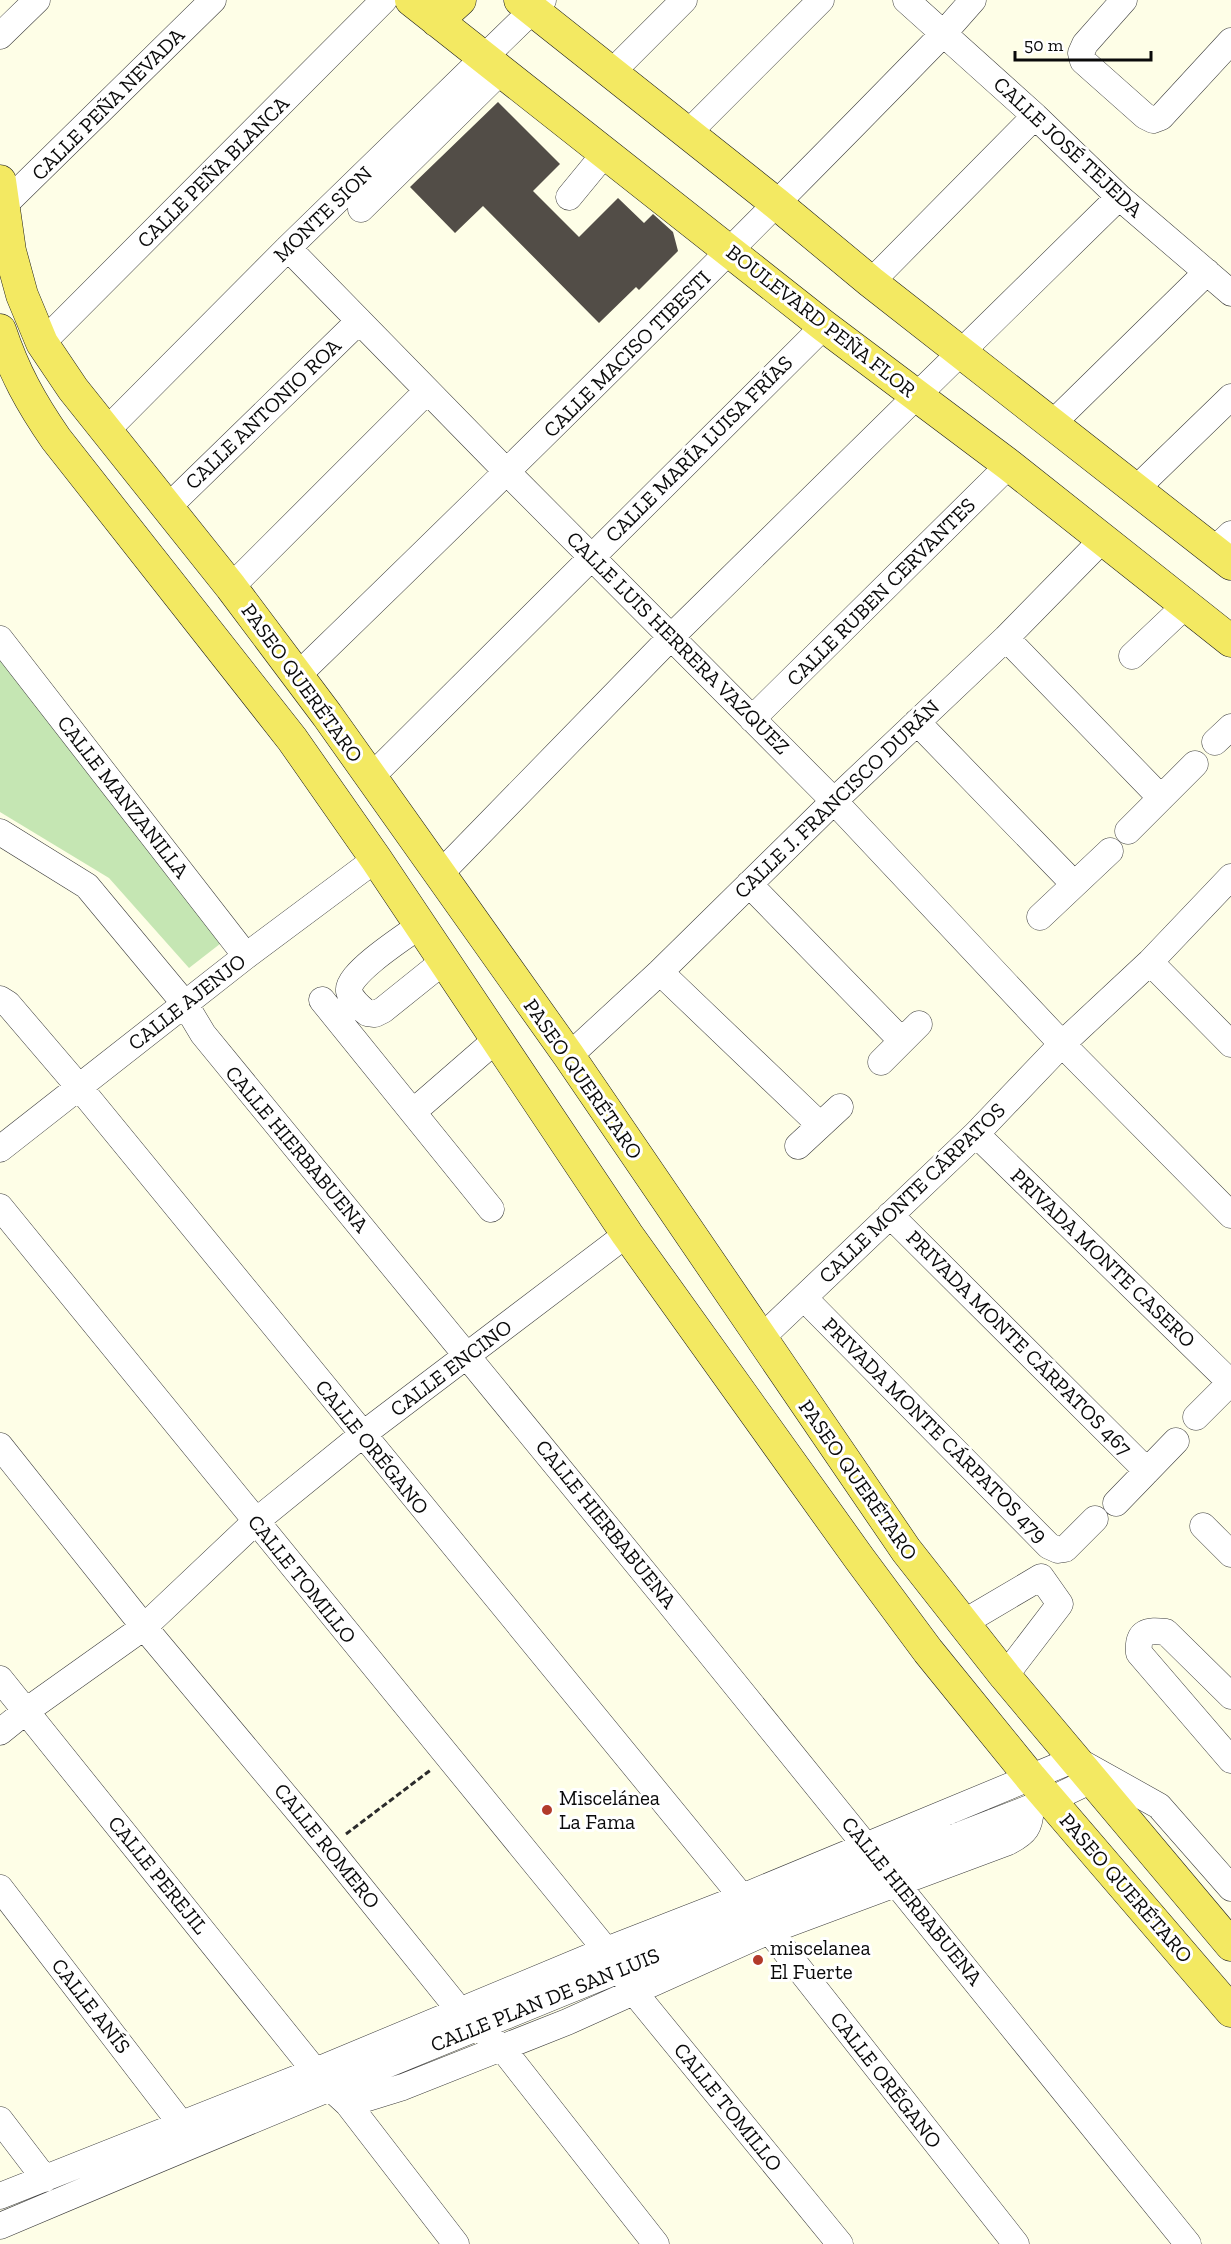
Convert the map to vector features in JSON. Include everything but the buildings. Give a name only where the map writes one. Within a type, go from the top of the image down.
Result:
[{"type":"main road","name":"BOULEVARD PEÑA FLOR","points":[[411,0],[824,326],[1009,465],[1231,641]]},
{"type":"main road","points":[[437,21],[460,0]]},
{"type":"main road","points":[[532,3],[612,73],[871,282],[1136,489],[1225,549]]},
{"type":"main road","name":"PASEO QUERÉTARO","points":[[1,194],[10,251],[22,295],[42,343],[106,431],[231,587],[327,715],[569,1056],[906,1550],[1005,1676],[1231,1945]]},
{"type":"main road","name":"PASEO QUERÉTARO","points":[[0,330],[13,368],[32,405],[56,439],[292,739],[421,925],[627,1234],[859,1558],[1037,1795],[1231,2011]]},
{"type":"main road","points":[[292,739],[327,715]]},
{"type":"street","points":[[0,36],[37,0]]},
{"type":"street","name":"CALLE PEÑA NEVADA","points":[[1,194],[213,0]]},
{"type":"street","name":"CALLE PEÑA BLANCA","points":[[42,343],[384,0]]},
{"type":"street","points":[[612,73],[684,0]]},
{"type":"street","points":[[688,134],[821,0]]},
{"type":"street","name":"CALLE JOSÉ TEJEDA","points":[[906,0],[1035,116],[1119,197],[1231,293]]},
{"type":"street","name":"CALLE MACISO TIBESTI","points":[[298,675],[731,251],[943,34],[973,0]]},
{"type":"street","points":[[1124,0],[1085,44],[1081,53],[1083,61],[1145,116],[1153,120],[1161,117],[1231,41]]},
{"type":"street","name":"MONTE SION","points":[[106,431],[288,248],[491,65],[532,3]]},
{"type":"street","points":[[361,209],[491,65]]},
{"type":"street","points":[[871,282],[1035,116]]},
{"type":"street","points":[[569,197],[606,152]]},
{"type":"street","points":[[439,875],[671,637],[1119,197]]},
{"type":"street","name":"CALLE LUIS HERRERA VAZQUEZ","points":[[288,248],[834,801],[1062,1044]]},
{"type":"street","points":[[1052,424],[1207,272]]},
{"type":"street","name":"CALLE ANTONIO ROA","points":[[168,507],[359,321]]},
{"type":"street","name":"CALLE MARÍA LUISA FRÍAS","points":[[371,777],[824,326]]},
{"type":"street","points":[[231,587],[427,391]]},
{"type":"street","points":[[1136,489],[1231,397]]},
{"type":"street","name":"CALLE RUBEN CERVANTES","points":[[752,719],[1009,465]]},
{"type":"street","name":"CALLE J. FRANCISCO DURÁN","points":[[569,1056],[660,972],[834,801],[1005,638],[1103,539]]},
{"type":"street","points":[[1131,656],[1186,605]]},
{"type":"street","points":[[1005,638],[1161,798]]},
{"type":"street","name":"CALLE MANZANILLA","points":[[0,639],[246,956]]},
{"type":"street","points":[[917,722],[1074,884]]},
{"type":"street","points":[[1128,831],[1195,764]]},
{"type":"street","name":"CALLE HIERBABUENA","points":[[0,832],[87,885],[185,1004],[203,1034],[883,1864],[1188,2244]]},
{"type":"street","points":[[1040,917],[1110,851]]},
{"type":"street","name":"CALLE AJENJO","points":[[0,1149],[246,956],[376,859]]},
{"type":"street","name":"CALLE MONTE CÁRPATOS","points":[[760,1339],[976,1134],[1062,1044],[1150,962],[1231,877]]},
{"type":"street","points":[[749,884],[910,1032],[881,1062]]},
{"type":"street","points":[[421,925],[362,969],[352,980],[349,987],[351,994],[367,1013],[375,1014],[444,961]]},
{"type":"street","points":[[1150,962],[1231,1044]]},
{"type":"street","points":[[660,972],[820,1125]]},
{"type":"street","name":"CALLE ORÉGANO","points":[[0,999],[8,1004],[79,1087],[756,1914],[1016,2244]]},
{"type":"street","points":[[322,1000],[491,1209]]},
{"type":"street","points":[[413,1112],[497,1039]]},
{"type":"street","points":[[1062,1044],[1231,1215]]},
{"type":"street","points":[[798,1146],[840,1107]]},
{"type":"street","name":"PRIVADA MONTE CASERO","points":[[976,1134],[1231,1382],[1196,1417]]},
{"type":"street","name":"CALLE TOMILLO","points":[[0,1208],[612,1959],[634,1992],[840,2244]]},
{"type":"street","name":"PRIVADA MONTE CÁRPATOS 467","points":[[890,1215],[1147,1471]]},
{"type":"street","name":"CALLE ENCINO","points":[[0,1732],[144,1627],[255,1522],[362,1435],[627,1234]]},
{"type":"street","name":"PRIVADA MONTE CÁRPATOS 479","points":[[804,1298],[1049,1546],[1058,1550],[1065,1549],[1095,1519]]},
{"type":"street","name":"PRIVADA MONTE CÁRPATOS 467","points":[[1116,1503],[1176,1441]]},
{"type":"street","name":"CALLE ROMERO","points":[[0,1446],[144,1627],[328,1846],[469,2019],[502,2048],[656,2244]]},
{"type":"street","points":[[1203,1526],[1231,1554]]},
{"type":"street","points":[[963,1623],[1041,1577],[1060,1604],[1005,1676]]},
{"type":"street","points":[[1231,1696],[1166,1632],[1152,1630],[1143,1634],[1138,1642],[1139,1653],[1231,1760]]},
{"type":"street","name":"CALLE PEREJIL","points":[[0,1679],[456,2244]]},
{"type":"street","points":[[1084,1770],[1160,1806],[1231,1888]]},
{"type":"street","name":"CALLE PLAN DE SAN LUIS","points":[[0,2227],[331,2087],[469,2019],[612,1959],[756,1914],[883,1864],[1037,1795],[1084,1770]]},
{"type":"street","points":[[331,2087],[403,2086],[502,2048],[634,1992],[756,1914],[883,1864],[1008,1842],[1020,1836],[1030,1823],[1037,1795]]},
{"type":"street","name":"CALLE ANÍS","points":[[0,1888],[182,2125]]},
{"type":"street","name":"CALLE PLAN DE SAN LUIS","points":[[0,2196],[182,2125],[331,2087]]},
{"type":"street","points":[[0,2120],[45,2179]]},
{"type":"street","points":[[0,2227],[16,2244]]},
{"type":"path","points":[[328,1846],[448,1757]]},
{"type":"green space","points":[[0,659],[225,940],[189,968],[109,878],[0,812]]},
{"type":"place","name":"Miscelánea La Fama","points":[[547,1810]]},
{"type":"place","name":"miscelanea El Fuerte","points":[[758,1960]]}]
